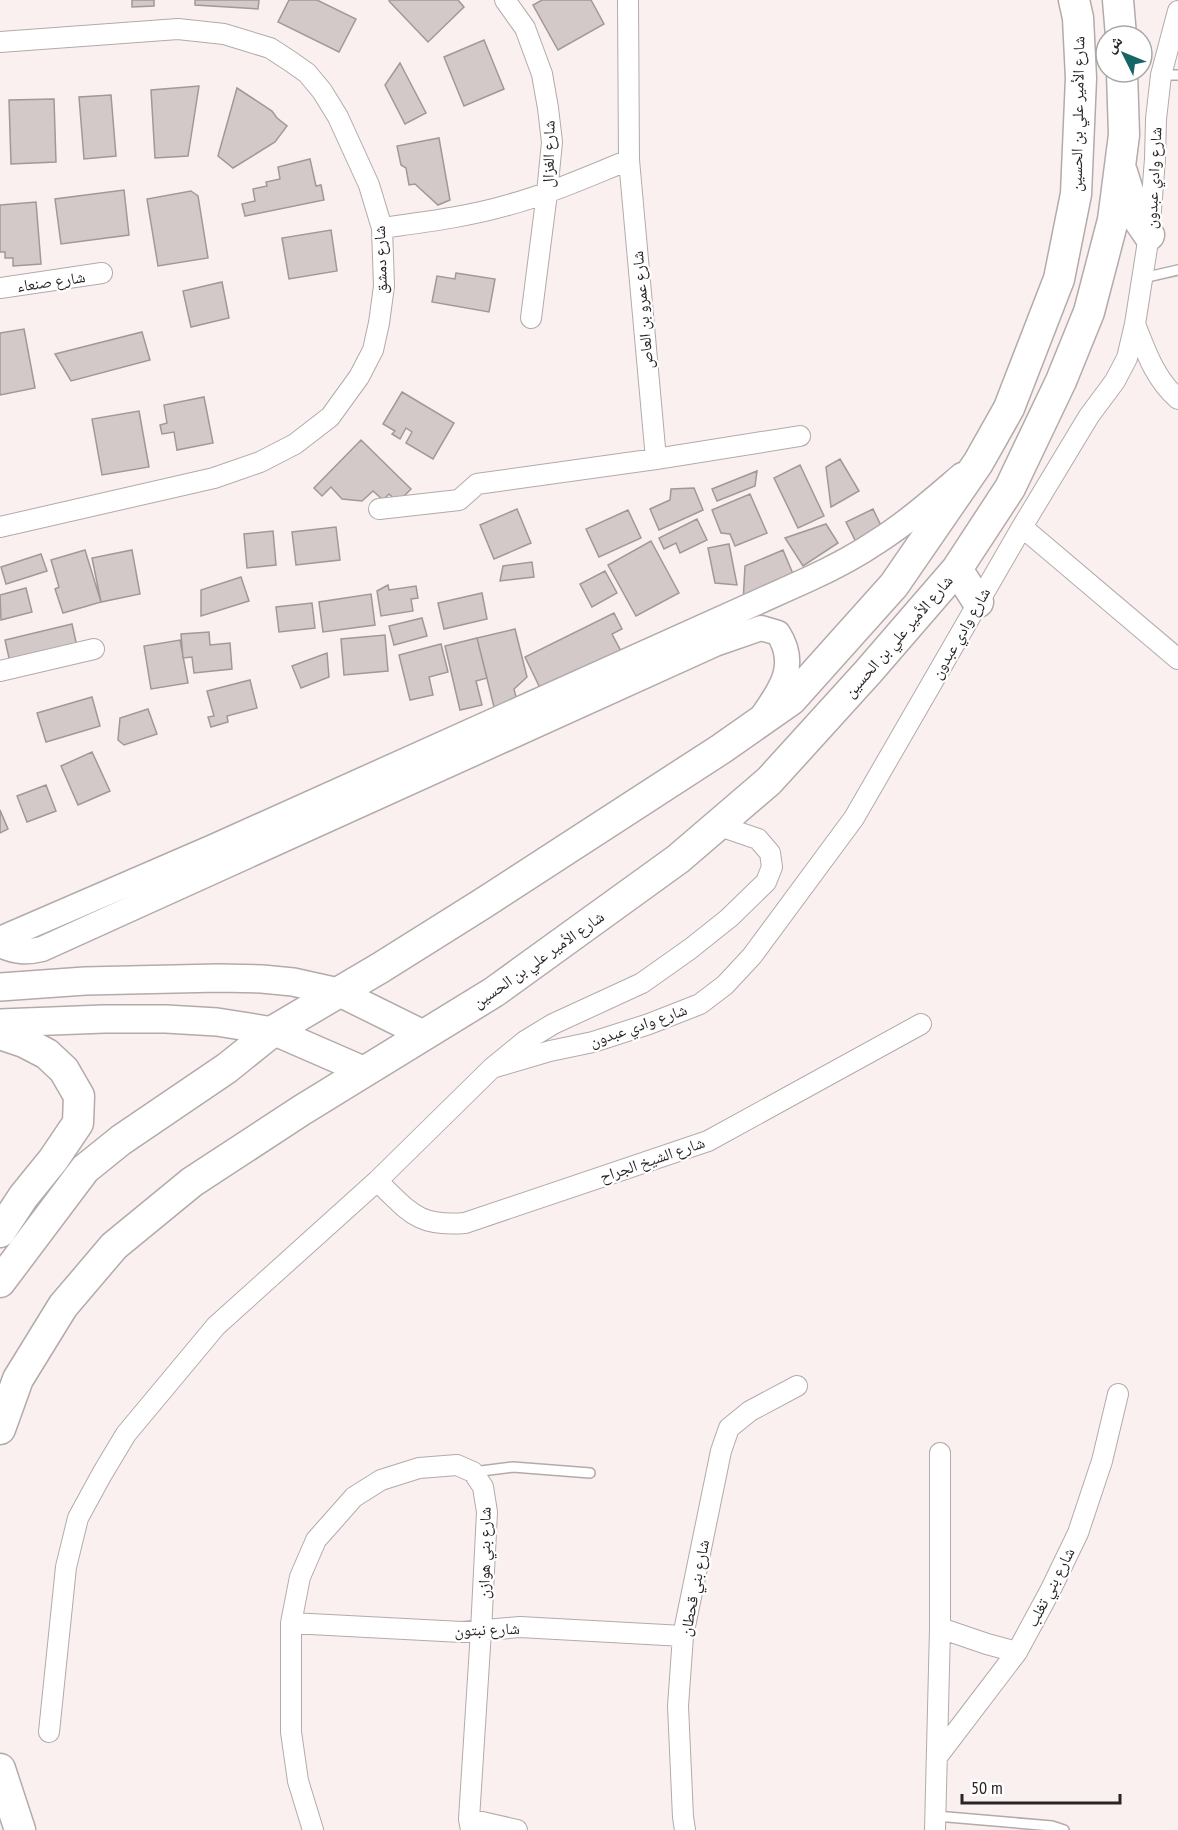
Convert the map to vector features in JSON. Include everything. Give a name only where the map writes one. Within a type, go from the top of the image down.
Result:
[{"type":"main road","name":"شارع الأمير علي بن الحسين","points":[[0,1282],[85,1169],[121,1140],[227,1068],[273,1031],[482,904],[721,749],[791,700],[894,585],[978,463],[1009,408],[1059,279],[1076,194],[1081,78],[1078,18],[1074,0]]},
{"type":"main road","points":[[1118,0],[1120,24]]},
{"type":"main road","name":"شارع الأمير علي بن الحسين","points":[[0,1429],[18,1378],[51,1324],[63,1306],[114,1246],[192,1182],[302,1110],[494,992],[678,859],[769,781],[957,569],[1010,488],[1061,381],[1089,312],[1113,220],[1124,135],[1122,84]]},
{"type":"main road","points":[[1120,165],[1136,216],[1149,235]]},
{"type":"main road","points":[[957,569],[978,602]]},
{"type":"main road","points":[[0,987],[85,981],[219,978],[293,982],[338,992],[425,1035]]},
{"type":"main road","points":[[0,1023],[104,1019],[217,1022],[273,1031],[366,1071]]},
{"type":"main road","points":[[0,1034],[24,1042],[47,1054],[64,1070],[79,1096],[78,1123],[0,1232]]},
{"type":"main road","points":[[0,1769],[20,1830]]},
{"type":"street","name":"شارع الغزال","points":[[505,0],[525,28],[542,75],[552,142],[531,318]]},
{"type":"street","name":"شارع عمرو بن العاص","points":[[628,0],[628,160],[656,459]]},
{"type":"street","name":"شارع وادي عبدون","points":[[492,1068],[627,1031],[700,1004],[725,985],[752,956],[855,818],[1022,527],[1089,416],[1115,381],[1127,358],[1135,324],[1149,235],[1156,119],[1170,75],[1178,11]]},
{"type":"street","name":"شارع دمشق","points":[[0,42],[178,29],[224,34],[270,48],[306,73],[322,91],[338,117],[369,185],[382,228],[384,286],[373,350],[359,377],[330,417],[295,444],[260,462],[214,478],[0,527]]},
{"type":"street","points":[[382,228],[462,216],[508,205],[547,193],[628,160]]},
{"type":"street","name":"شارع صنعاء","points":[[0,288],[102,273]]},
{"type":"street","points":[[1135,324],[1153,370],[1178,399]]},
{"type":"street","points":[[379,509],[459,500],[477,484],[800,436]]},
{"type":"street","name":"شارع الأمير علي بن الحسين","points":[[0,939],[213,847],[841,564],[911,518],[978,463]]},
{"type":"street","points":[[1022,527],[1178,658]]},
{"type":"street","name":"شارع الأمير علي بن الحسين","points":[[0,945],[12,951],[22,952],[42,949],[715,644],[761,628],[778,633],[785,643],[787,668],[782,687],[758,723]]},
{"type":"street","points":[[0,671],[94,649]]},
{"type":"street","points":[[49,1732],[66,1567],[78,1518],[126,1434],[216,1326],[377,1181],[492,1068],[525,1041],[553,1023],[642,983],[729,918],[766,882],[772,867],[770,853],[758,839],[717,825]]},
{"type":"street","points":[[766,882],[798,895]]},
{"type":"street","name":"شارع الشيخ الجراح","points":[[377,1181],[411,1213],[427,1222],[443,1225],[465,1223],[708,1141],[921,1024]]},
{"type":"street","name":"شارع بني قحطان","points":[[685,1830],[678,1706],[683,1636],[721,1451],[729,1428],[750,1411],[797,1386]]},
{"type":"street","name":"شارع بني تغلب","points":[[937,1758],[1017,1652],[1050,1591],[1078,1533],[1102,1461],[1118,1394]]},
{"type":"street","points":[[935,1823],[940,1628],[940,1453]]},
{"type":"street","points":[[312,1830],[298,1781],[291,1732],[291,1623],[300,1577],[316,1540],[354,1497],[381,1480],[419,1468],[457,1465],[473,1472]]},
{"type":"street","name":"شارع بني هوازن","points":[[470,1825],[487,1512],[483,1487],[473,1472]]},
{"type":"street","name":"شارع نبتون","points":[[291,1623],[462,1632],[520,1627],[683,1636]]},
{"type":"street","points":[[940,1628],[1017,1652]]},
{"type":"street","points":[[470,1825],[517,1830]]},
{"type":"lane","points":[[1143,278],[1178,270]]},
{"type":"lane","points":[[473,1472],[513,1467],[590,1473]]},
{"type":"lane","points":[[935,1823],[1052,1826],[1064,1830]]},
{"type":"building","points":[[132,0],[154,0],[154,6],[132,7]]},
{"type":"building","points":[[195,0],[259,0],[258,9],[195,5]]},
{"type":"building","points":[[289,0],[317,0],[356,19],[339,52],[278,22]]},
{"type":"building","points":[[390,0],[458,0],[464,7],[428,42]]},
{"type":"building","points":[[542,0],[591,0],[604,24],[558,50],[533,5]]},
{"type":"building","points":[[484,40],[504,89],[464,106],[444,57]]},
{"type":"building","points":[[400,63],[426,113],[405,124],[385,85]]},
{"type":"building","points":[[199,86],[188,156],[155,158],[151,90]]},
{"type":"building","points":[[237,88],[272,111],[287,126],[275,142],[233,168],[218,156]]},
{"type":"building","points":[[111,95],[116,156],[84,159],[79,97]]},
{"type":"building","points":[[54,99],[56,162],[11,164],[9,100]]},
{"type":"building","points":[[439,138],[450,200],[438,205],[415,184],[409,185],[406,168],[401,165],[397,146]]},
{"type":"building","points":[[310,159],[316,186],[321,185],[324,200],[245,216],[242,204],[255,201],[253,189],[267,186],[266,182],[280,179],[278,167]]},
{"type":"building","points":[[124,190],[129,235],[61,244],[55,199]]},
{"type":"building","points":[[191,191],[198,196],[208,258],[158,266],[147,199]]},
{"type":"building","points":[[36,202],[41,264],[13,266],[13,258],[5,258],[5,252],[0,252],[0,205]]},
{"type":"building","points":[[331,230],[337,271],[289,279],[282,238]]},
{"type":"building","points":[[456,273],[495,279],[489,312],[432,302],[437,276],[455,279]]},
{"type":"building","points":[[222,282],[229,318],[191,327],[183,291]]},
{"type":"building","points":[[24,329],[35,388],[0,395],[0,333]]},
{"type":"building","points":[[142,332],[150,360],[71,381],[55,354]]},
{"type":"building","points":[[402,392],[454,423],[433,459],[406,443],[412,432],[406,428],[400,439],[392,434],[395,431],[383,424]]},
{"type":"building","points":[[204,397],[213,443],[177,450],[174,432],[162,434],[160,425],[167,423],[164,405]]},
{"type":"building","points":[[139,411],[149,467],[102,475],[92,419]]},
{"type":"building","points":[[361,440],[411,489],[398,502],[389,494],[383,500],[373,491],[362,501],[342,499],[331,487],[322,496],[314,488]]},
{"type":"building","points":[[840,459],[859,491],[831,507],[826,467]]},
{"type":"building","points":[[800,465],[824,516],[798,528],[774,478]]},
{"type":"building","points":[[757,471],[755,486],[717,501],[712,489]]},
{"type":"building","points":[[694,488],[703,510],[659,530],[650,509],[670,500],[671,489]]},
{"type":"building","points":[[750,494],[767,533],[735,546],[730,534],[721,533],[712,510]]},
{"type":"building","points":[[517,509],[531,543],[494,559],[480,525]]},
{"type":"building","points":[[873,509],[884,532],[857,544],[846,522]]},
{"type":"building","points":[[628,510],[641,538],[599,557],[586,529]]},
{"type":"building","points":[[697,519],[707,540],[680,553],[676,543],[664,549],[659,538]]},
{"type":"building","points":[[826,524],[838,543],[803,566],[785,538]]},
{"type":"building","points":[[336,527],[340,560],[296,565],[292,532]]},
{"type":"building","points":[[273,531],[276,565],[247,568],[244,534]]},
{"type":"building","points":[[651,541],[679,593],[636,616],[608,565]]},
{"type":"building","points":[[729,544],[737,585],[715,583],[708,548]]},
{"type":"building","points":[[85,550],[101,602],[63,613],[55,589],[59,587],[51,560]]},
{"type":"building","points":[[132,550],[140,594],[101,602],[92,558]]},
{"type":"building","points":[[783,550],[796,581],[743,603],[745,566]]},
{"type":"building","points":[[41,554],[47,571],[6,584],[1,567]]},
{"type":"building","points":[[532,562],[534,577],[500,581],[503,566]]},
{"type":"building","points":[[605,571],[617,593],[592,607],[580,584]]},
{"type":"building","points":[[241,577],[249,601],[201,616],[201,590]]},
{"type":"building","points":[[388,585],[389,590],[416,586],[418,598],[411,599],[413,611],[381,616],[377,591]]},
{"type":"building","points":[[26,588],[32,612],[1,620],[0,595]]},
{"type":"building","points":[[482,593],[487,619],[444,629],[438,603]]},
{"type":"building","points":[[371,594],[375,625],[323,632],[319,602]]},
{"type":"building","points":[[312,603],[315,628],[279,632],[276,607]]},
{"type":"building","points":[[614,613],[622,629],[612,634],[623,655],[543,694],[525,657]]},
{"type":"building","points":[[422,618],[427,636],[394,645],[389,626]]},
{"type":"building","points":[[72,624],[78,651],[11,667],[5,640]]},
{"type":"building","points":[[515,629],[527,677],[514,689],[517,701],[494,707],[477,638]]},
{"type":"building","points":[[209,632],[210,645],[230,643],[232,669],[194,673],[192,657],[183,658],[181,634]]},
{"type":"building","points":[[385,635],[388,671],[344,675],[341,639]]},
{"type":"building","points":[[477,638],[487,678],[476,681],[482,705],[460,710],[445,646]]},
{"type":"building","points":[[180,640],[188,683],[151,689],[144,646]]},
{"type":"building","points":[[441,644],[448,672],[429,677],[433,695],[410,700],[399,655]]},
{"type":"building","points":[[327,653],[329,677],[301,688],[292,666]]},
{"type":"building","points":[[250,680],[257,708],[227,716],[228,722],[211,727],[208,717],[214,716],[207,691]]},
{"type":"building","points":[[92,697],[100,726],[46,742],[37,713]]},
{"type":"building","points":[[148,709],[157,734],[124,745],[118,740],[120,718]]},
{"type":"building","points":[[92,752],[110,791],[78,805],[61,766]]},
{"type":"building","points":[[46,785],[56,811],[27,822],[17,796]]},
{"type":"building","points":[[0,810],[8,829],[0,833]]}]
